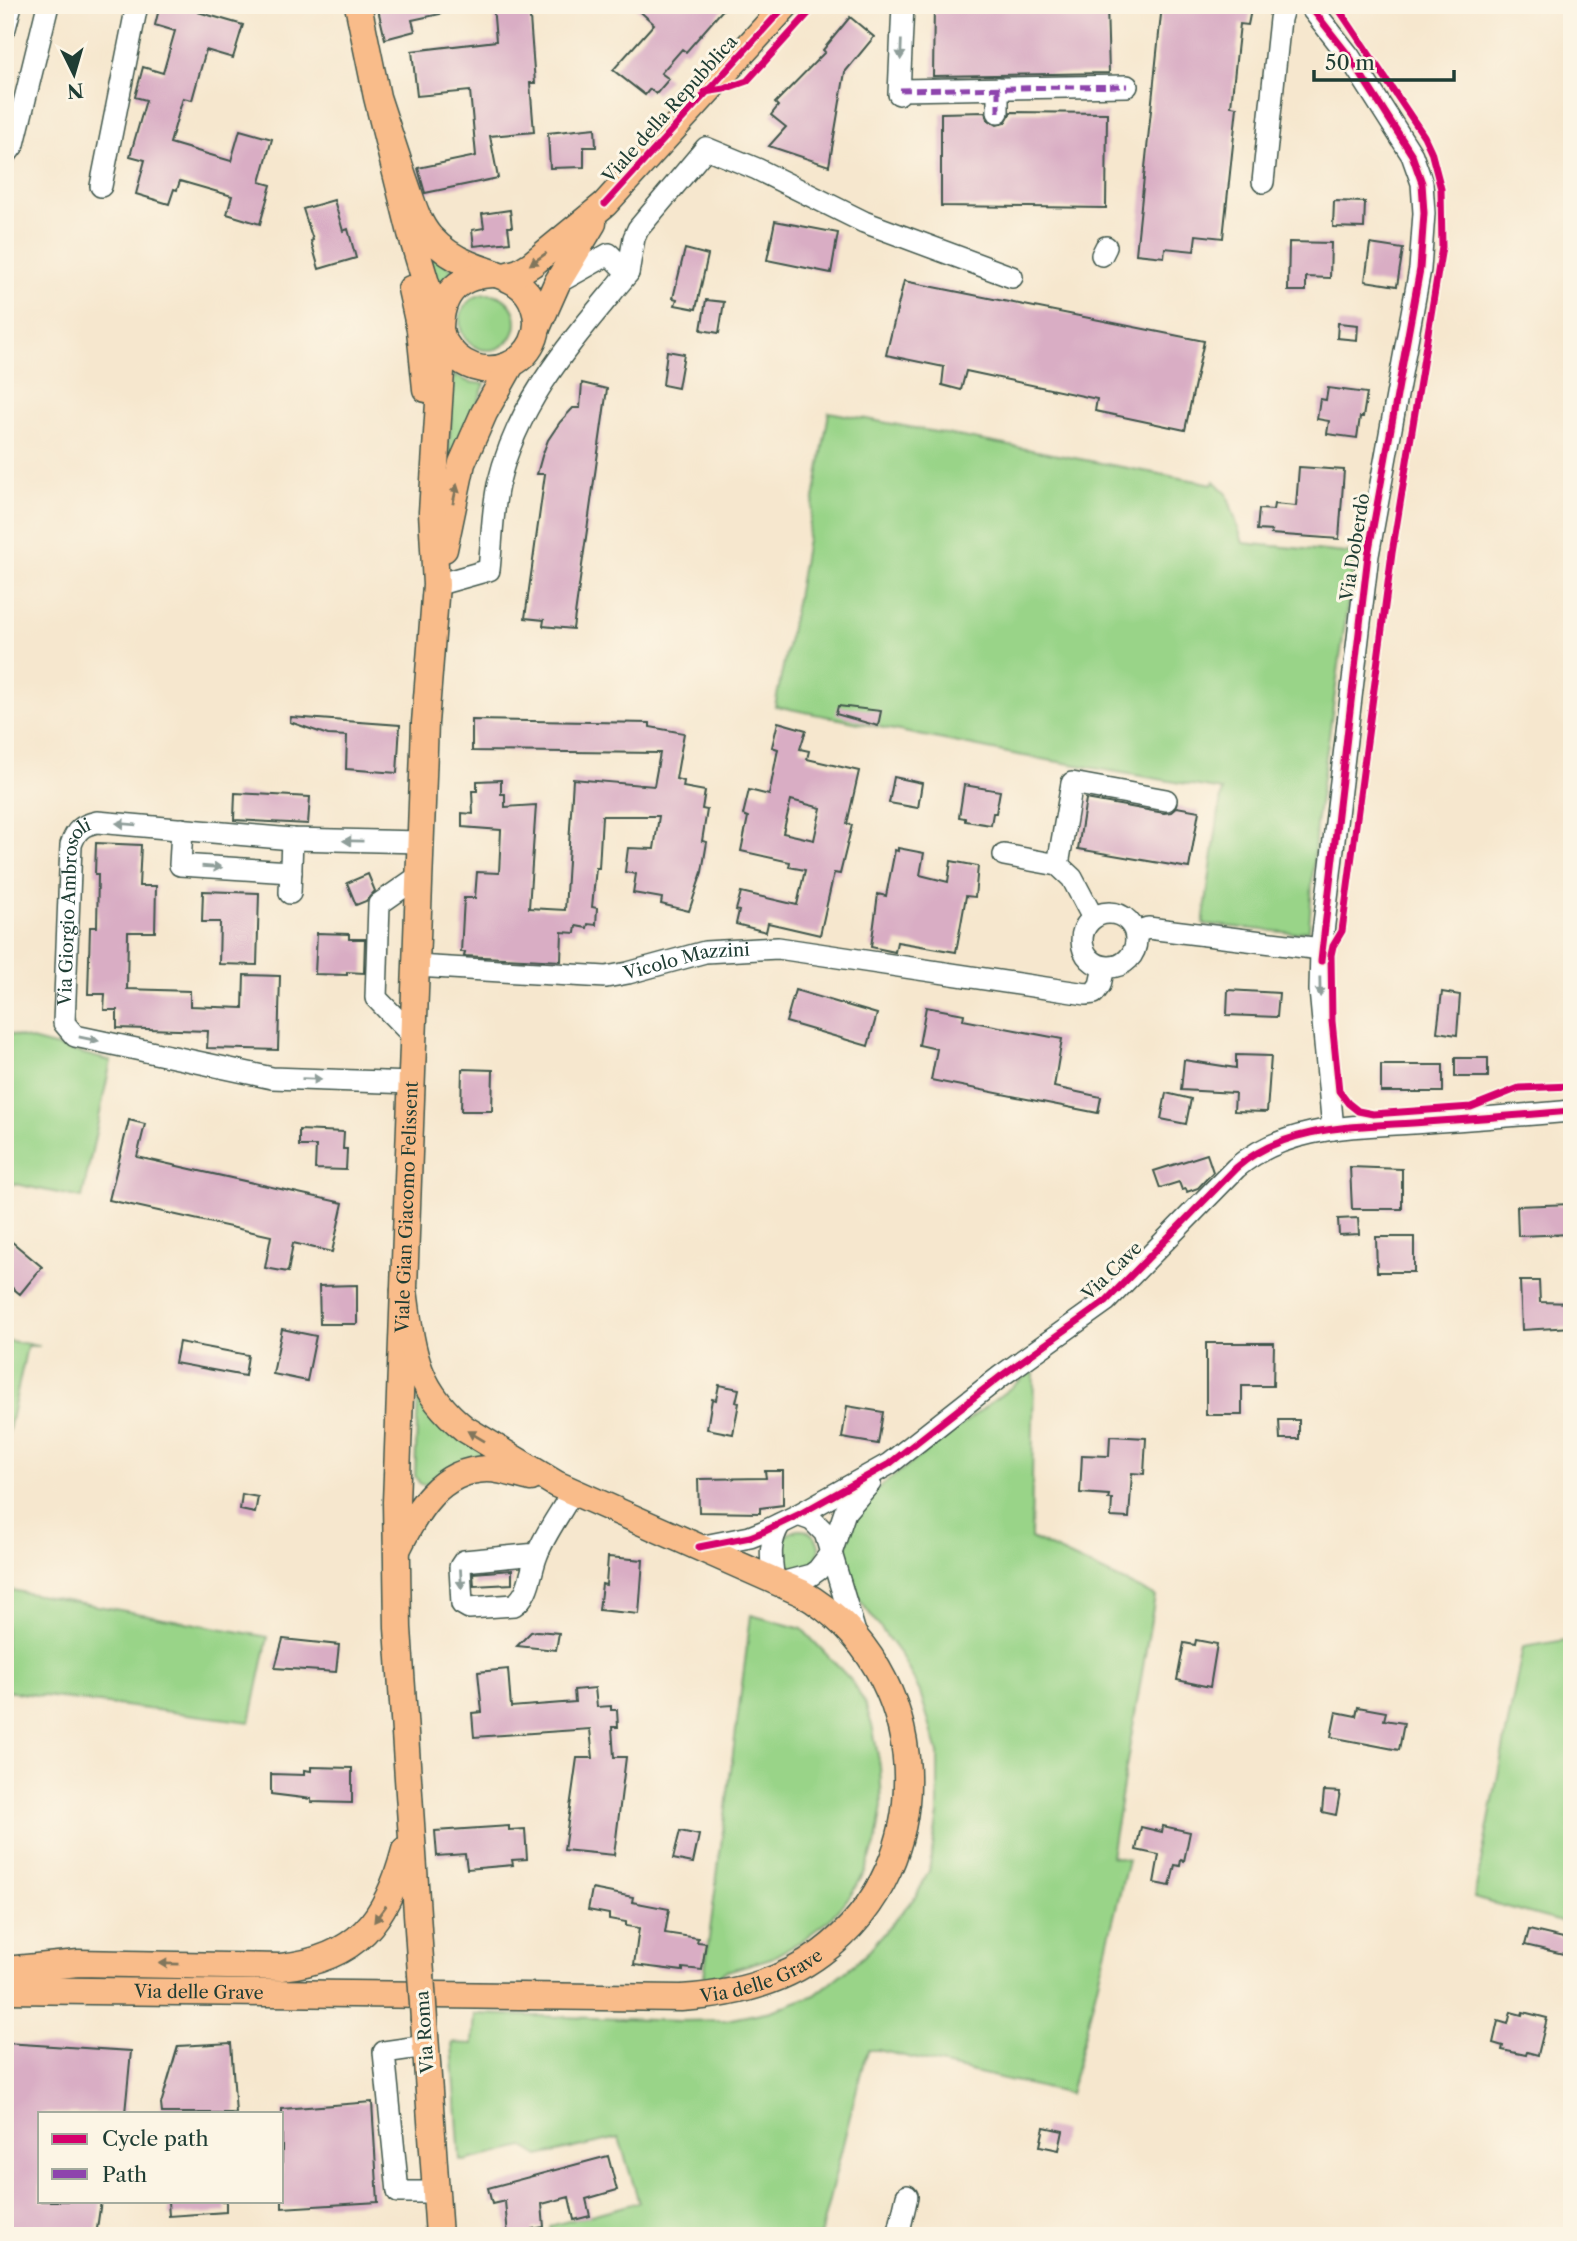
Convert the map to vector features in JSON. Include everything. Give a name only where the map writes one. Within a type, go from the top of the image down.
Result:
[{"type":"main road","name":"Viale Gian Giacomo Felissent","points":[[358,5],[377,97],[411,233],[441,334],[450,352],[471,368],[485,370],[511,365],[522,357],[535,334],[537,320],[534,306],[517,283],[450,254],[428,235],[412,201],[377,97]]},
{"type":"main road","name":"Viale della Repubblica","points":[[605,204],[786,5]]},
{"type":"main road","points":[[377,97],[424,355],[432,512]]},
{"type":"main road","points":[[499,275],[519,272],[532,264],[605,204]]},
{"type":"main road","points":[[535,334],[557,283],[605,204]]},
{"type":"main road","name":"Viale Gian Giacomo Felissent","points":[[436,585],[432,512],[440,313],[445,299],[454,287],[466,279],[480,274],[499,275]]},
{"type":"main road","name":"Viale Gian Giacomo Felissent","points":[[411,1828],[395,1553],[425,723],[436,585],[462,463],[484,413],[511,365]]},
{"type":"main road","name":"Via delle Grave","points":[[5,1990],[681,1998],[719,1996],[749,1989],[773,1979],[821,1953],[859,1918],[872,1900],[901,1835],[907,1782],[903,1731],[887,1685],[856,1636],[821,1604],[778,1582],[564,1488],[454,1421],[425,1383],[412,1349],[404,1290]]},
{"type":"main road","name":"Via delle Grave","points":[[395,1553],[420,1506],[440,1486],[461,1475],[487,1469],[564,1488]]},
{"type":"main road","points":[[5,1970],[79,1963],[281,1967],[323,1959],[359,1937],[386,1906],[399,1873],[411,1828]]},
{"type":"main road","name":"Via Roma","points":[[411,1828],[439,2236]]},
{"type":"street","points":[[5,27],[10,5]]},
{"type":"street","points":[[5,156],[14,144],[48,5]]},
{"type":"street","points":[[101,186],[137,5]]},
{"type":"street","points":[[903,5],[900,92],[1127,86]]},
{"type":"street","points":[[1263,182],[1280,19],[1284,5]]},
{"type":"street","name":"Via Doberdò","points":[[1308,5],[1349,56],[1412,155],[1422,183],[1424,213],[1418,278],[1368,555],[1321,949],[1320,990],[1332,1129]]},
{"type":"street","points":[[998,88],[998,112]]},
{"type":"street","points":[[674,127],[706,148],[757,169],[864,222],[1012,277]]},
{"type":"street","points":[[436,585],[488,570],[498,487],[521,418],[534,394],[565,350],[628,273],[638,229],[706,148]]},
{"type":"street","points":[[557,283],[609,254],[628,273]]},
{"type":"street","points":[[1058,866],[1072,783],[1166,800]]},
{"type":"street","name":"Via Giorgio Ambrosoli","points":[[412,1083],[272,1078],[243,1073],[75,1036],[64,1023],[71,845],[75,833],[83,825],[97,822],[292,839],[421,842]]},
{"type":"street","points":[[182,829],[180,865],[290,883],[292,839]]},
{"type":"street","points":[[1004,855],[1058,866],[1072,878],[1093,918]]},
{"type":"street","points":[[414,1037],[376,998],[379,904],[419,876]]},
{"type":"street","points":[[1101,914],[1118,914],[1132,924],[1136,932],[1137,941],[1130,958],[1113,967],[1104,967],[1088,957],[1083,948],[1083,932],[1093,918],[1101,914]]},
{"type":"street","points":[[1136,932],[1148,928],[1321,949]]},
{"type":"street","name":"Vicolo Mazzini","points":[[416,966],[606,977],[628,974],[705,952],[778,948],[1086,994],[1094,993],[1100,985],[1104,967]]},
{"type":"street","name":"Via Cave","points":[[699,1547],[750,1537],[789,1520],[889,1464],[1001,1376],[1106,1301],[1249,1157],[1273,1144],[1332,1129],[1572,1111]]},
{"type":"street","points":[[856,1636],[831,1553],[828,1541],[819,1525],[812,1520],[789,1520],[771,1540],[771,1560],[778,1582],[811,1575],[831,1553],[845,1512],[889,1464]]},
{"type":"street","points":[[537,1554],[564,1488]]},
{"type":"street","points":[[425,2033],[384,2052],[398,2192],[436,2192]]},
{"type":"street","points":[[898,2236],[906,2196]]},
{"type":"green space","points":[[425,250],[453,270],[437,287]]},
{"type":"green space","points":[[488,294],[508,302],[516,322],[508,342],[488,350],[468,342],[460,322],[468,302]]},
{"type":"green space","points":[[454,375],[469,382],[485,384],[451,464],[448,464]]},
{"type":"green space","points":[[829,412],[1213,484],[1214,481],[1227,494],[1243,543],[1355,554],[1316,825],[1309,930],[1293,933],[1203,924],[1222,790],[1018,755],[775,706],[797,598]]},
{"type":"green space","points":[[5,1033],[111,1061],[82,1198],[5,1182]]},
{"type":"green space","points":[[5,1340],[40,1346],[27,1346],[5,1448]]},
{"type":"green space","points":[[1034,1370],[1031,1538],[1155,1596],[1111,1856],[1128,1860],[1070,2094],[869,2050],[864,2060],[820,2236],[551,2236],[550,2226],[639,2202],[619,2138],[539,2156],[524,2147],[460,2160],[452,2043],[473,2044],[475,2014],[681,2021],[726,2020],[771,2011],[815,1995],[864,1956],[916,1896],[929,1871],[938,1815],[938,1753],[920,1692],[902,1657],[859,1599],[844,1557],[857,1504]]},
{"type":"green space","points":[[418,1397],[486,1456],[424,1485],[420,1484],[415,1476]]},
{"type":"green space","points":[[800,1530],[814,1535],[819,1549],[814,1563],[800,1568],[786,1563],[781,1549],[786,1535]]},
{"type":"green space","points":[[5,1589],[268,1637],[250,1722],[5,1691]]},
{"type":"green space","points":[[751,1615],[802,1629],[850,1679],[865,1703],[873,1729],[880,1766],[882,1806],[876,1842],[865,1872],[850,1896],[829,1920],[801,1941],[771,1958],[724,1972],[712,1984],[703,1984]]},
{"type":"green space","points":[[1572,1639],[1572,1925],[1474,1898],[1523,1647]]},
{"type":"building","points":[[160,5],[200,5],[198,12],[243,25],[233,58],[206,50],[192,100],[183,98],[170,143],[231,161],[240,130],[272,139],[260,182],[271,185],[260,224],[227,214],[232,196],[180,181],[169,204],[136,194],[145,160],[130,156],[146,100],[135,97],[143,67],[163,73],[175,31],[155,25]]},
{"type":"building","points":[[377,5],[393,5],[394,10],[415,5],[438,5],[440,14],[412,20],[415,31],[385,39]]},
{"type":"building","points":[[493,5],[529,5],[535,83],[530,83],[534,132],[490,136],[498,178],[425,193],[418,168],[476,156],[470,91],[417,96],[412,51],[496,41]]},
{"type":"building","points":[[633,5],[727,5],[686,52],[682,49],[661,73],[669,79],[656,94],[650,89],[645,95],[613,70],[654,24]]},
{"type":"building","points":[[934,5],[1107,5],[1109,73],[933,76]]},
{"type":"building","points":[[1162,5],[1252,5],[1248,25],[1240,24],[1231,106],[1237,107],[1223,238],[1196,235],[1194,251],[1165,248],[1164,257],[1136,254]]},
{"type":"building","points":[[850,17],[874,37],[845,72],[829,166],[769,146],[786,127],[771,115],[778,106],[775,103],[825,52],[823,50]]},
{"type":"building","points":[[985,112],[987,119],[997,125],[1005,123],[1011,112],[1107,113],[1106,208],[941,206],[941,113]]},
{"type":"building","points":[[595,128],[596,147],[584,147],[584,167],[550,168],[548,133]]},
{"type":"building","points":[[334,200],[343,231],[348,229],[356,258],[319,269],[303,209]]},
{"type":"building","points":[[1334,201],[1365,202],[1364,228],[1333,227]]},
{"type":"building","points":[[510,210],[510,242],[474,246],[472,230],[484,228],[482,214]]},
{"type":"building","points":[[775,221],[838,233],[831,273],[767,260]]},
{"type":"building","points":[[1289,242],[1331,243],[1330,278],[1306,277],[1306,291],[1288,291]]},
{"type":"building","points":[[1370,244],[1403,249],[1397,286],[1365,281]]},
{"type":"building","points":[[685,249],[708,255],[696,309],[675,305],[677,299],[673,298]]},
{"type":"building","points":[[904,281],[1204,341],[1185,430],[1095,411],[1097,399],[966,371],[961,390],[942,385],[944,367],[886,355]]},
{"type":"building","points":[[706,300],[724,302],[719,333],[701,330]]},
{"type":"building","points":[[1338,323],[1358,325],[1357,340],[1337,338]]},
{"type":"building","points":[[667,351],[684,354],[678,388],[663,385]]},
{"type":"building","points":[[582,383],[607,389],[573,629],[543,626],[544,620],[525,618],[545,474],[537,474],[548,440],[573,408],[580,408]]},
{"type":"building","points":[[1328,388],[1367,393],[1357,438],[1327,434],[1329,421],[1317,419],[1320,399],[1326,400]]},
{"type":"building","points":[[1299,467],[1344,470],[1339,539],[1271,534],[1272,531],[1257,530],[1259,509],[1273,510],[1274,504],[1296,506]]},
{"type":"building","points":[[838,706],[881,711],[878,726],[836,714]]},
{"type":"building","points":[[291,717],[400,725],[397,773],[346,769],[347,736],[328,735],[290,722]]},
{"type":"building","points":[[472,720],[650,723],[650,727],[684,733],[676,779],[684,781],[683,787],[705,791],[702,809],[707,810],[702,841],[707,842],[702,872],[689,911],[661,904],[662,898],[633,893],[636,874],[625,872],[628,848],[654,849],[659,816],[602,816],[599,868],[596,868],[592,907],[597,908],[596,925],[588,924],[587,928],[576,926],[575,933],[562,932],[561,961],[464,956],[465,952],[461,952],[464,898],[475,898],[477,872],[499,873],[501,830],[462,827],[462,813],[473,814],[472,791],[477,791],[477,781],[501,780],[505,807],[536,805],[529,908],[565,910],[573,779],[654,786],[660,753],[472,751]]},
{"type":"building","points":[[778,722],[806,730],[800,749],[809,751],[807,759],[859,771],[847,824],[852,825],[840,874],[834,873],[820,935],[768,923],[766,932],[736,924],[739,911],[736,910],[741,892],[797,905],[805,870],[789,867],[790,862],[741,851],[748,817],[743,815],[749,790],[769,795],[778,749],[772,747]],"holes":[[[791,800],[821,808],[814,840],[783,833]]]},
{"type":"building","points":[[894,777],[922,783],[918,808],[889,803]]},
{"type":"building","points":[[964,785],[1000,791],[991,825],[965,821],[965,818],[959,817]]},
{"type":"building","points":[[235,793],[310,797],[308,824],[234,820]]},
{"type":"building","points":[[1086,799],[1164,813],[1177,807],[1199,811],[1189,868],[1078,849]]},
{"type":"building","points":[[96,843],[141,845],[139,886],[156,886],[155,932],[128,932],[127,989],[190,991],[190,1006],[243,1008],[244,975],[280,976],[278,1050],[207,1048],[208,1031],[117,1028],[117,1010],[104,1010],[105,994],[88,994],[90,927],[97,927]]},
{"type":"building","points":[[898,848],[924,853],[920,875],[948,882],[951,861],[978,866],[975,897],[966,896],[956,952],[897,942],[895,952],[871,947],[878,894],[886,896],[895,850],[898,851]]},
{"type":"building","points":[[368,874],[375,891],[366,901],[356,905],[347,883]]},
{"type":"building","points":[[203,891],[259,893],[257,965],[219,964],[220,922],[202,922]]},
{"type":"building","points":[[317,933],[349,934],[349,939],[365,939],[364,973],[315,974]]},
{"type":"building","points":[[795,990],[877,1014],[868,1046],[786,1022]]},
{"type":"building","points":[[1228,990],[1279,993],[1277,1017],[1227,1015]]},
{"type":"building","points":[[1442,992],[1460,995],[1457,1035],[1437,1032]]},
{"type":"building","points":[[926,1007],[964,1014],[963,1020],[1062,1039],[1054,1087],[1101,1097],[1098,1113],[931,1080],[937,1049],[919,1045]]},
{"type":"building","points":[[1236,1055],[1271,1056],[1267,1112],[1234,1111],[1235,1093],[1181,1090],[1184,1060],[1236,1068]]},
{"type":"building","points":[[1455,1058],[1488,1058],[1488,1077],[1455,1077]]},
{"type":"building","points":[[1381,1065],[1443,1065],[1443,1092],[1381,1092]]},
{"type":"building","points":[[462,1069],[493,1070],[492,1111],[461,1111]]},
{"type":"building","points":[[1166,1093],[1191,1099],[1186,1124],[1161,1119]]},
{"type":"building","points":[[129,1120],[145,1124],[137,1157],[343,1203],[332,1252],[293,1243],[288,1272],[265,1268],[271,1236],[109,1200]]},
{"type":"building","points":[[299,1130],[344,1132],[343,1149],[347,1149],[346,1170],[315,1169],[316,1146],[299,1146]]},
{"type":"building","points":[[1207,1154],[1213,1172],[1198,1188],[1187,1192],[1186,1189],[1182,1190],[1179,1182],[1160,1188],[1154,1171]]},
{"type":"building","points":[[1350,1167],[1402,1169],[1402,1209],[1352,1209]]},
{"type":"building","points":[[1572,1204],[1572,1234],[1518,1236],[1517,1206]]},
{"type":"building","points":[[1358,1218],[1359,1234],[1339,1235],[1338,1219]]},
{"type":"building","points":[[5,1236],[42,1267],[20,1294],[5,1282]]},
{"type":"building","points":[[1376,1237],[1414,1237],[1414,1272],[1377,1272]]},
{"type":"building","points":[[1520,1281],[1539,1281],[1540,1302],[1572,1303],[1572,1327],[1522,1330]]},
{"type":"building","points":[[357,1285],[357,1324],[320,1324],[319,1286]]},
{"type":"building","points":[[282,1329],[316,1336],[307,1381],[273,1374]]},
{"type":"building","points":[[179,1342],[248,1355],[245,1376],[175,1363]]},
{"type":"building","points":[[1206,1343],[1274,1343],[1273,1386],[1242,1386],[1242,1415],[1206,1415]]},
{"type":"building","points":[[719,1385],[739,1389],[733,1434],[707,1429],[712,1399],[716,1400]]},
{"type":"building","points":[[847,1406],[883,1412],[878,1444],[842,1438]]},
{"type":"building","points":[[1279,1420],[1299,1420],[1299,1439],[1280,1439]]},
{"type":"building","points":[[1110,1436],[1146,1438],[1144,1474],[1132,1473],[1129,1518],[1111,1517],[1112,1499],[1108,1499],[1109,1495],[1080,1493],[1082,1455],[1109,1456]]},
{"type":"building","points":[[765,1471],[783,1471],[783,1505],[760,1508],[760,1513],[699,1512],[698,1479],[766,1478]]},
{"type":"building","points":[[242,1494],[258,1497],[255,1513],[240,1510]]},
{"type":"building","points":[[608,1557],[643,1560],[639,1614],[599,1610],[602,1584],[606,1585]]},
{"type":"building","points":[[512,1570],[512,1584],[474,1586],[473,1573]]},
{"type":"building","points":[[531,1632],[559,1633],[556,1650],[517,1646]]},
{"type":"building","points":[[283,1639],[339,1645],[336,1672],[275,1668]]},
{"type":"building","points":[[1196,1640],[1217,1644],[1210,1687],[1177,1680],[1184,1643],[1195,1645]]},
{"type":"building","points":[[508,1669],[511,1707],[575,1702],[574,1690],[595,1688],[597,1707],[611,1706],[611,1710],[617,1710],[618,1727],[612,1727],[614,1757],[626,1757],[614,1855],[564,1850],[577,1758],[593,1758],[590,1729],[474,1737],[472,1713],[482,1712],[478,1672]]},
{"type":"building","points":[[1358,1707],[1386,1712],[1384,1720],[1404,1723],[1399,1750],[1331,1737],[1336,1712],[1356,1716]]},
{"type":"building","points":[[311,1767],[352,1768],[352,1803],[311,1802],[311,1799],[271,1794],[271,1774],[304,1775],[304,1770],[311,1771]]},
{"type":"building","points":[[1324,1791],[1340,1792],[1336,1815],[1322,1812]]},
{"type":"building","points":[[509,1826],[509,1830],[525,1829],[527,1859],[512,1860],[513,1865],[467,1869],[465,1854],[437,1856],[435,1831]]},
{"type":"building","points":[[1163,1826],[1190,1832],[1184,1861],[1181,1860],[1180,1866],[1175,1865],[1170,1886],[1154,1883],[1159,1855],[1136,1850],[1141,1827],[1162,1832]]},
{"type":"building","points":[[680,1831],[699,1835],[693,1863],[673,1859]]},
{"type":"building","points":[[592,1889],[633,1897],[632,1902],[669,1909],[665,1933],[698,1938],[697,1942],[706,1943],[702,1970],[683,1968],[683,1971],[634,1965],[639,1928],[609,1919],[609,1914],[588,1910]]},
{"type":"building","points":[[1529,1930],[1572,1940],[1572,1956],[1525,1945]]},
{"type":"building","points":[[1511,2012],[1547,2018],[1538,2055],[1502,2050],[1503,2046],[1493,2043],[1498,2021],[1508,2024]]},
{"type":"building","points":[[5,2043],[131,2051],[125,2112],[38,2112],[38,2202],[101,2202],[96,2236],[5,2236]]},
{"type":"building","points":[[231,2043],[236,2112],[162,2112],[161,2104],[178,2046]]},
{"type":"building","points":[[372,2102],[378,2202],[282,2208],[282,2109]]},
{"type":"building","points":[[1044,2127],[1063,2131],[1059,2150],[1040,2146]]},
{"type":"building","points":[[608,2156],[617,2190],[586,2199],[590,2216],[574,2220],[569,2197],[542,2204],[544,2227],[532,2229],[533,2236],[508,2236],[505,2201],[492,2204],[488,2188]]},
{"type":"building","points":[[168,2202],[226,2202],[226,2212],[169,2216]]},
{"type":"marked path","points":[[900,90],[1127,86]]},
{"type":"marked path","points":[[998,88],[998,112]]},
{"type":"cycle path","points":[[605,204],[786,5]]},
{"type":"cycle path","points":[[705,92],[747,81],[816,5]]},
{"type":"cycle path","points":[[1309,5],[1349,56],[1412,155],[1422,183],[1424,213],[1420,269],[1368,555],[1321,961]]},
{"type":"cycle path","points":[[1336,5],[1424,136],[1431,151],[1441,189],[1442,247],[1392,553],[1342,931],[1331,955],[1332,1021],[1339,1091],[1358,1111],[1373,1114],[1471,1107],[1519,1088],[1572,1086]]},
{"type":"cycle path","points":[[699,1547],[750,1537],[765,1531],[889,1464],[1001,1376],[1106,1301],[1236,1168],[1256,1153],[1302,1135],[1326,1130],[1572,1111]]}]
